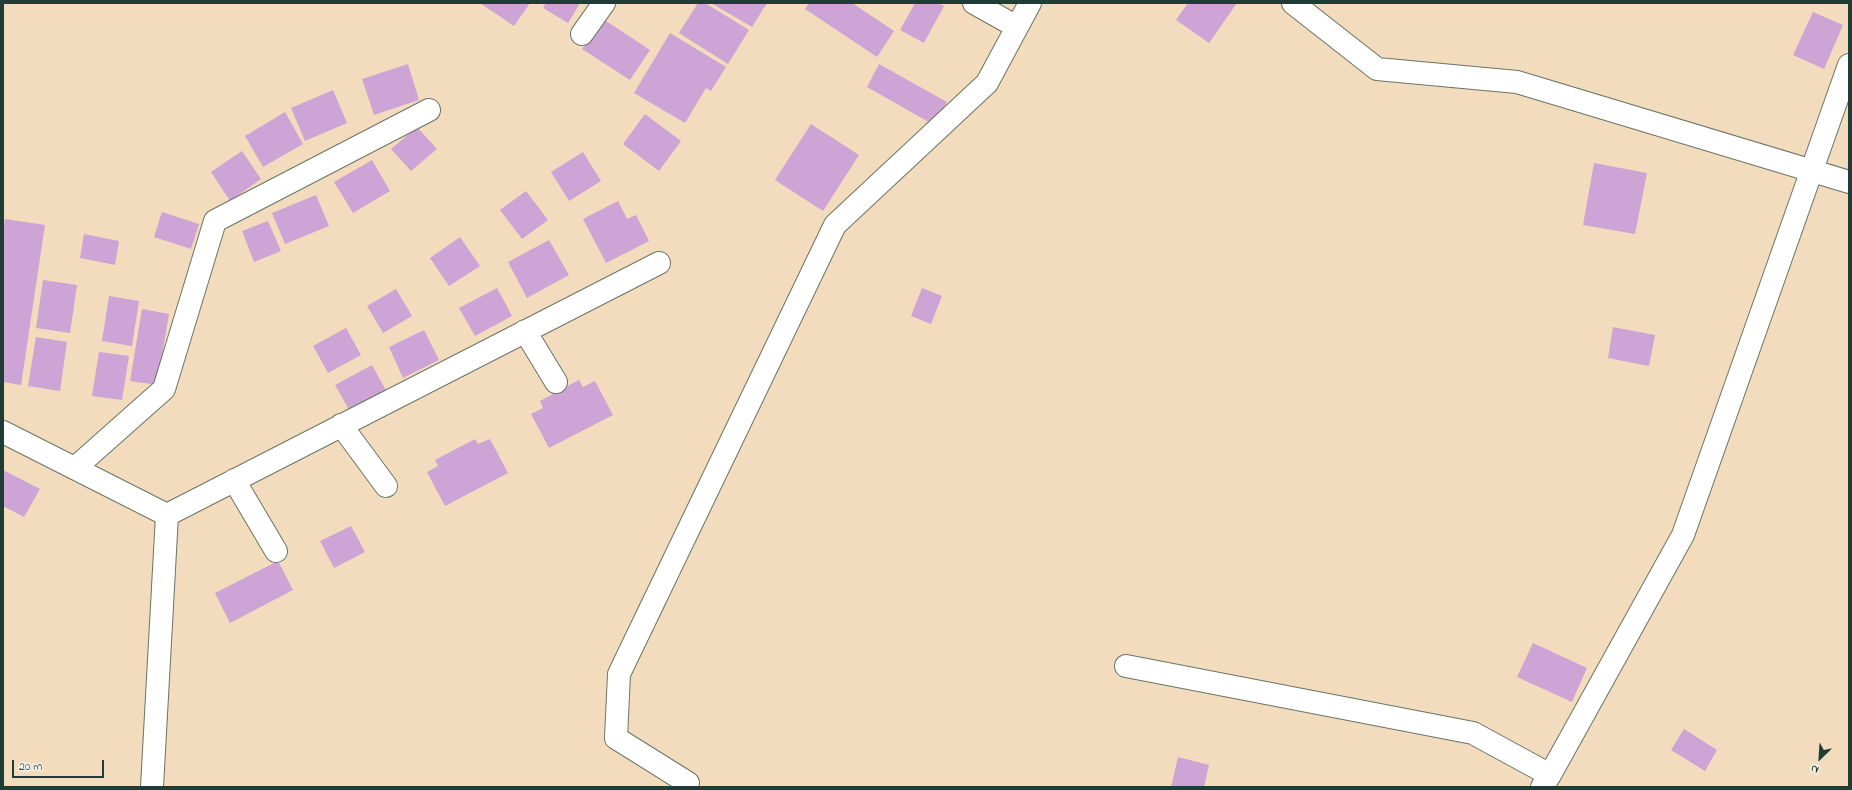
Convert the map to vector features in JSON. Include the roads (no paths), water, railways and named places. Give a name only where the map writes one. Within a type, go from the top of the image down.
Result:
[{"type":"street","points":[[582,34],[604,3]]},
{"type":"street","points":[[974,3],[1017,27]]},
{"type":"street","points":[[688,783],[616,738],[619,674],[835,225],[987,83],[1030,3]]},
{"type":"street","points":[[1292,3],[1377,69],[1517,82],[1849,182]]},
{"type":"street","points":[[1126,666],[1473,733],[1546,781],[1683,535],[1849,65]]},
{"type":"street","points":[[76,468],[164,389],[215,221],[270,202],[321,167],[391,127],[429,110]]},
{"type":"street","points":[[167,515],[659,263]]},
{"type":"street","points":[[525,331],[556,382]]},
{"type":"street","points":[[341,425],[386,486]]},
{"type":"street","points":[[3,432],[167,515]]},
{"type":"street","points":[[234,480],[276,551]]},
{"type":"street","points":[[152,787],[167,515]]}]
